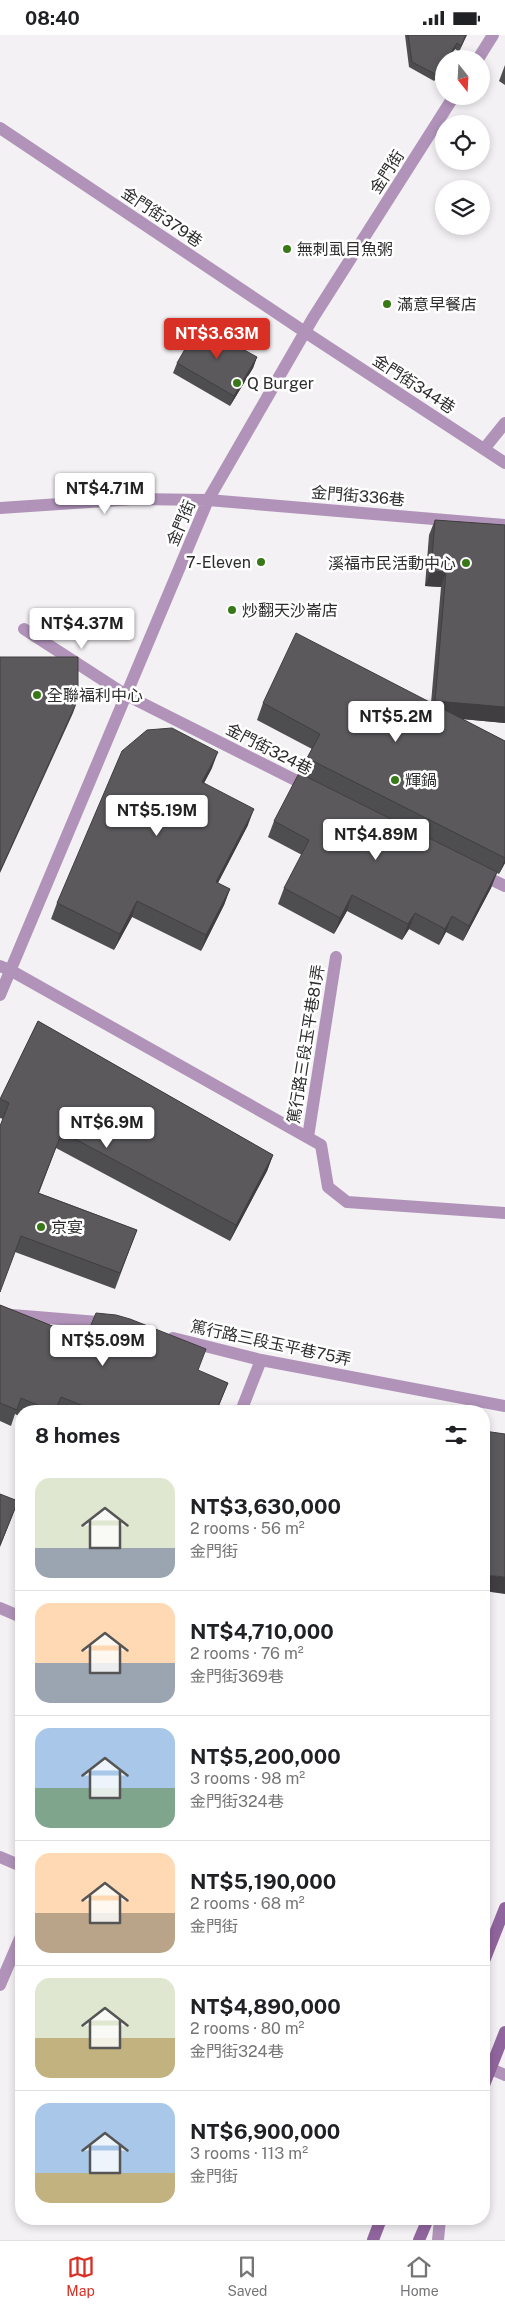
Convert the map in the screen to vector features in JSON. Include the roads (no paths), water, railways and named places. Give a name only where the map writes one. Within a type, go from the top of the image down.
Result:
[{"type":"street","points":[[484,50],[493,35]]},
{"type":"street","name":"金門街","points":[[0,995],[5,968],[126,695],[208,500],[305,332],[448,105]]},
{"type":"street","name":"金門街379巷","points":[[0,128],[305,332]]},
{"type":"street","name":"金門街344巷","points":[[305,332],[505,463]]},
{"type":"street","points":[[484,449],[505,423]]},
{"type":"street","name":"金門街336巷","points":[[0,508],[134,499],[208,500],[505,525]]},
{"type":"street","name":"金門街324巷","points":[[24,629],[126,695],[321,793]]},
{"type":"street","points":[[470,869],[505,887]]},
{"type":"street","name":"篤行路三段玉平巷81弄","points":[[308,1137],[336,957]]},
{"type":"street","points":[[5,968],[321,1145],[328,1187],[347,1202],[505,1213]]},
{"type":"street","points":[[0,1314],[120,1326]]},
{"type":"street","name":"篤行路三段玉平巷75弄","points":[[158,1335],[261,1360],[505,1406]]},
{"type":"street","points":[[243,1405],[261,1360]]},
{"type":"street","points":[[0,1608],[15,1614]]},
{"type":"street","points":[[0,1857],[15,1863]]},
{"type":"street","points":[[490,1946],[505,1908]]},
{"type":"street","points":[[0,1985],[15,1950]]},
{"type":"street","points":[[505,2032],[490,2069],[505,2075]]},
{"type":"street","points":[[374,2240],[379,2225]]},
{"type":"street","points":[[419,2240],[425,2225]]},
{"type":"street","points":[[438,2240],[439,2225]]},
{"type":"place","name":"無刺虱目魚粥","points":[[287,249]]},
{"type":"place","name":"滿意早餐店","points":[[387,304]]},
{"type":"place","name":"Q Burger","points":[[237,383]]},
{"type":"place","name":"7-Eleven","points":[[261,562]]},
{"type":"place","name":"溪福市民活動中心","points":[[466,563]]},
{"type":"place","name":"炒翻天沙崙店","points":[[232,610]]},
{"type":"place","name":"全聯福利中心","points":[[37,695]]},
{"type":"place","name":"輝鍋","points":[[395,780]]},
{"type":"place","name":"京宴","points":[[41,1227]]}]
